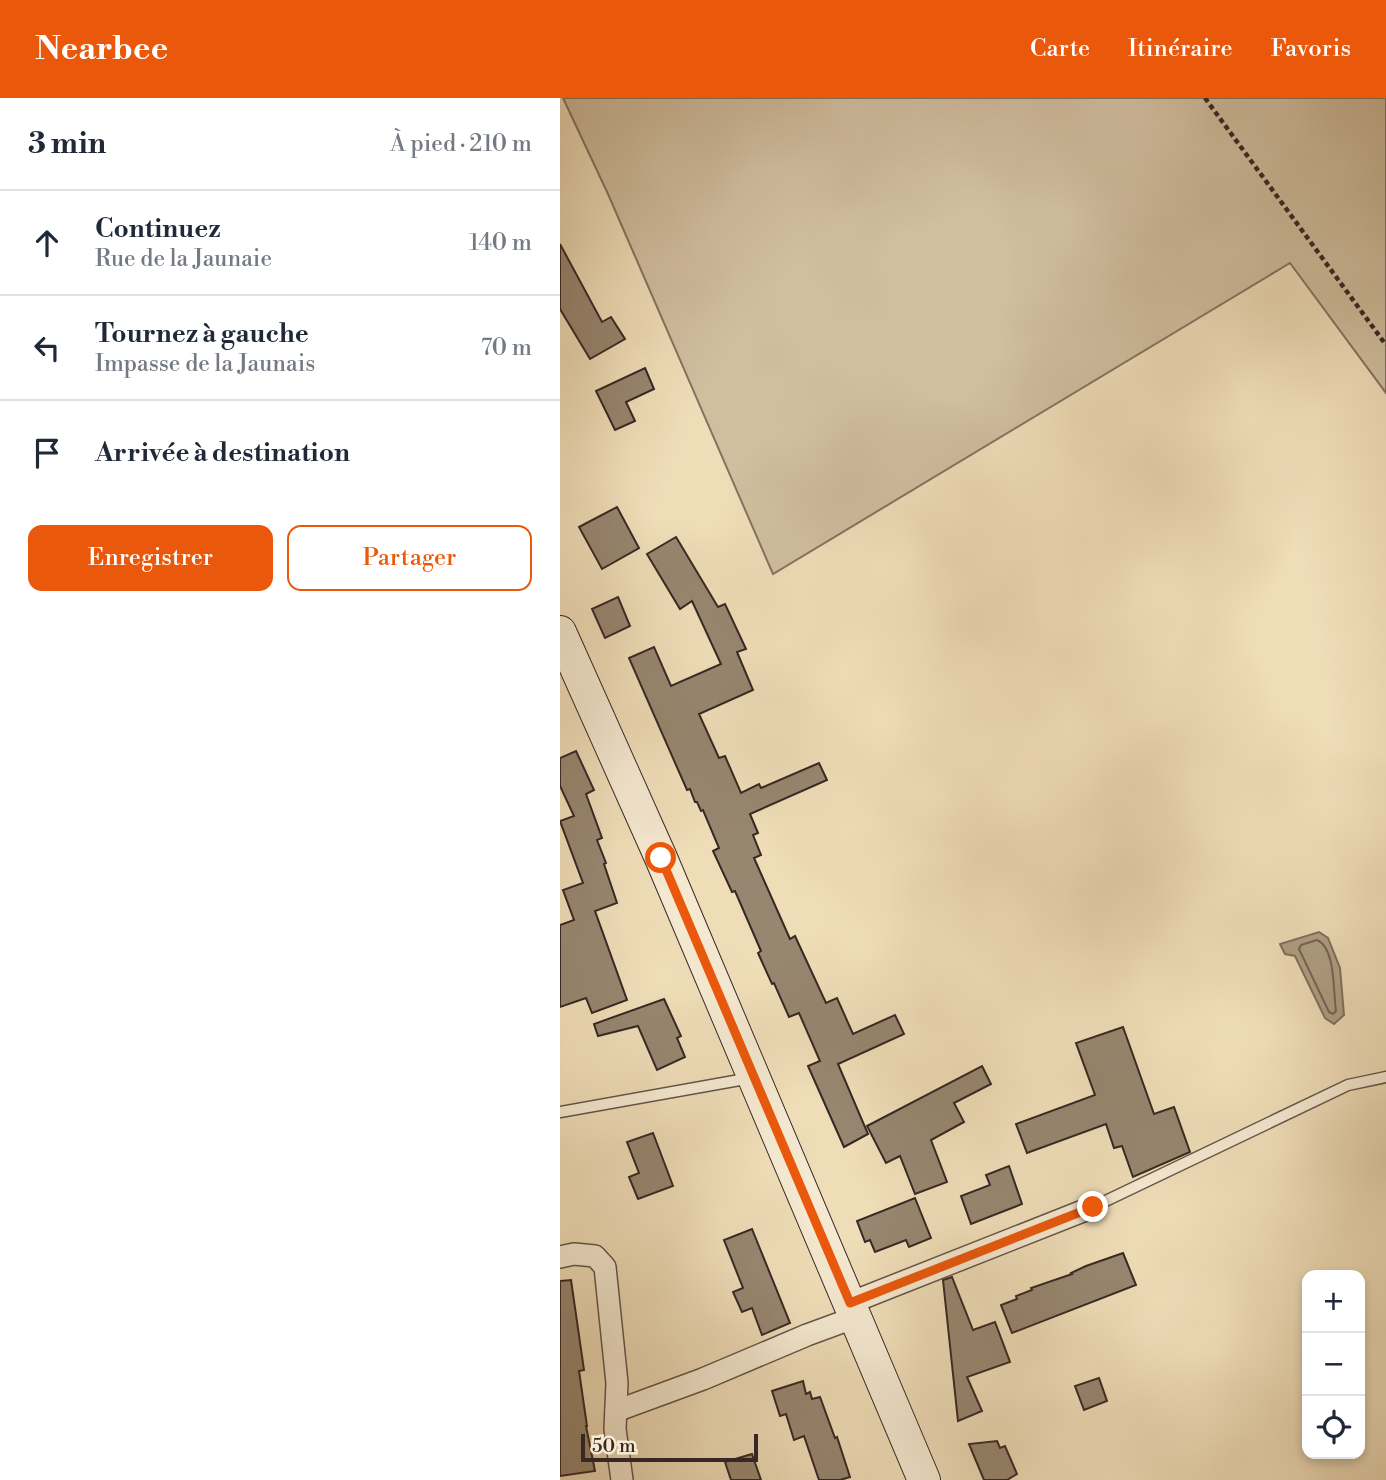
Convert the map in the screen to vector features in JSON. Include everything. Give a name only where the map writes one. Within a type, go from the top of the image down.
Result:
[{"type":"main road","points":[[560,632],[661,858],[923,1480]]},
{"type":"street","points":[[616,1411],[807,1335],[853,1310],[1093,1207]]},
{"type":"street","points":[[560,1256],[595,1256],[605,1267],[617,1383],[615,1429],[622,1480]]},
{"type":"lane","points":[[560,1112],[754,1077]]},
{"type":"lane","points":[[1093,1207],[1348,1085],[1386,1077]]},
{"type":"path","points":[[1205,98],[1386,345]]},
{"type":"shaded area","points":[[563,98],[1386,98],[1386,393],[1290,263],[773,574],[608,194]]},
{"type":"water","points":[[1319,932],[1328,938],[1340,968],[1344,1015],[1334,1024],[1325,1018],[1295,956],[1285,954],[1280,944]]},
{"type":"building","points":[[560,244],[602,322],[611,317],[625,339],[590,359],[560,309]]},
{"type":"building","points":[[645,368],[654,389],[626,402],[635,421],[615,430],[596,391]]},
{"type":"building","points":[[617,507],[639,548],[602,569],[579,527]]},
{"type":"building","points":[[676,537],[718,607],[725,604],[746,649],[737,652],[753,690],[699,714],[719,758],[725,756],[741,793],[759,784],[761,788],[819,763],[827,780],[750,814],[758,833],[753,835],[761,855],[754,858],[790,939],[795,936],[826,1003],[837,998],[853,1034],[895,1015],[904,1034],[838,1064],[868,1134],[844,1147],[808,1066],[820,1061],[799,1013],[789,1017],[774,983],[772,984],[735,891],[732,892],[713,851],[719,848],[703,810],[701,811],[695,802],[690,789],[687,790],[629,658],[654,647],[671,686],[721,664],[692,601],[680,609],[647,554]]},
{"type":"building","points":[[618,597],[630,626],[605,638],[592,609]]},
{"type":"building","points":[[576,751],[594,790],[586,794],[602,838],[597,840],[617,903],[595,911],[627,1000],[592,1013],[586,998],[560,1007],[560,925],[574,920],[563,890],[583,883],[560,821],[574,816],[560,786],[560,758]]},
{"type":"building","points":[[664,999],[681,1036],[677,1038],[685,1057],[657,1070],[638,1026],[598,1036],[594,1024]]},
{"type":"building","points":[[1123,1027],[1154,1114],[1174,1107],[1190,1152],[1133,1177],[1122,1146],[1114,1148],[1106,1124],[1027,1153],[1016,1124],[1095,1095],[1076,1043]]},
{"type":"building","points":[[982,1066],[991,1084],[954,1103],[964,1122],[931,1140],[947,1182],[915,1194],[900,1156],[886,1163],[867,1126]]},
{"type":"building","points":[[653,1133],[673,1186],[638,1199],[629,1177],[639,1173],[627,1142]]},
{"type":"building","points":[[1009,1166],[1022,1204],[971,1224],[961,1196],[990,1185],[986,1175]]},
{"type":"building","points":[[915,1198],[931,1238],[909,1247],[906,1240],[875,1252],[870,1240],[865,1242],[857,1221]]},
{"type":"building","points":[[752,1229],[790,1323],[762,1335],[752,1308],[742,1312],[733,1292],[743,1288],[724,1240]]},
{"type":"building","points":[[1123,1253],[1136,1285],[1012,1333],[1001,1305],[1017,1299],[1016,1296],[1032,1290],[1031,1288]]},
{"type":"building","points":[[952,1277],[973,1330],[995,1322],[1010,1362],[967,1377],[982,1411],[958,1421],[943,1280]]},
{"type":"building","points":[[571,1280],[584,1370],[579,1371],[595,1471],[560,1476],[560,1281]]},
{"type":"building","points":[[1099,1378],[1107,1401],[1084,1410],[1075,1386]]},
{"type":"building","points":[[803,1381],[806,1394],[810,1392],[812,1399],[820,1397],[850,1477],[819,1480],[804,1436],[794,1440],[786,1414],[780,1416],[772,1391]]},
{"type":"building","points":[[997,1441],[1000,1448],[1005,1446],[1017,1474],[1007,1480],[984,1480],[969,1444]]},
{"type":"building","points":[[752,1454],[761,1480],[731,1480],[725,1462]]},
{"type":"route","points":[[661,858],[850,1303],[1093,1207]]}]
